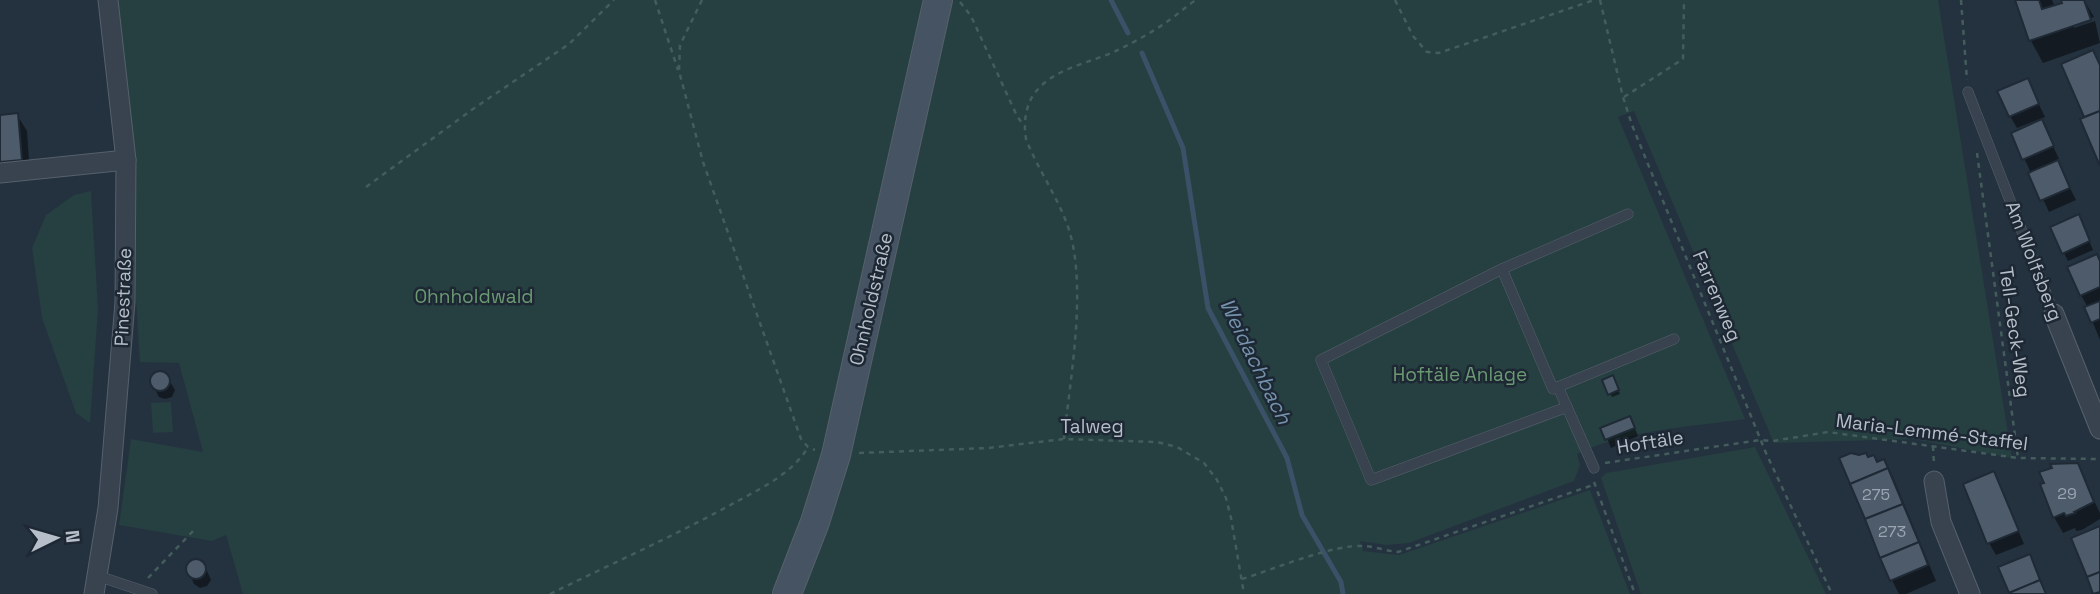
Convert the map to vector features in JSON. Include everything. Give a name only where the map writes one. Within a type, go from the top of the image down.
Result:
[{"type":"main road","name":"Ohnholdstraße","points":[[788,594],[837,452],[937,0]]},
{"type":"street","name":"Pinestraße","points":[[96,585],[108,508],[125,302],[126,160],[108,0]]},
{"type":"street","points":[[0,173],[126,160]]},
{"type":"street","name":"Am Wolfsberg","points":[[2054,314],[2100,429]]},
{"type":"street","points":[[1934,472],[1941,522],[1970,594]]},
{"type":"lane","name":"Am Wolfsberg","points":[[1968,92],[2054,314]]},
{"type":"lane","points":[[1567,407],[1371,480],[1321,360],[1502,269],[1628,214]]},
{"type":"lane","points":[[1502,269],[1553,389],[1674,339]]},
{"type":"lane","points":[[1558,387],[1594,468]]},
{"type":"lane","points":[[96,585],[138,589],[152,594]]},
{"type":"path","points":[[366,187],[472,109],[569,44],[614,0]]},
{"type":"path","points":[[550,594],[704,520],[748,495],[790,470],[807,447],[801,439],[766,344],[703,162],[679,71],[655,0]]},
{"type":"path","points":[[679,71],[680,45],[702,0]]},
{"type":"path","points":[[959,0],[971,16],[1024,126],[1032,156],[1063,216],[1072,240],[1076,304],[1064,439]]},
{"type":"path","points":[[1024,126],[1031,100],[1039,88],[1054,76],[1117,50],[1165,23],[1196,0]]},
{"type":"path","points":[[1395,0],[1413,36],[1427,52],[1439,53],[1594,0]]},
{"type":"path","name":"Farrenweg","points":[[1600,0],[1623,97],[1666,210],[1760,440],[1832,594]]},
{"type":"path","points":[[1623,97],[1683,59],[1684,0]]},
{"type":"path","points":[[1961,0],[1968,92]]},
{"type":"path","name":"Tell-Geck-Weg","points":[[1975,144],[2018,458]]},
{"type":"path","name":"Maria-Lemmé-Staffel","points":[[1760,440],[1773,441],[1828,432],[2018,458],[2100,459]]},
{"type":"path","name":"Talweg","points":[[807,447],[866,454],[1064,439],[1157,442],[1191,454],[1204,463],[1217,480],[1226,498],[1231,518],[1244,594]]},
{"type":"path","name":"Hoftäle","points":[[1634,594],[1594,485],[1591,475],[1594,468],[1601,463],[1760,440]]},
{"type":"path","points":[[1933,446],[1934,472]]},
{"type":"path","points":[[1242,579],[1329,551],[1364,546],[1398,552],[1594,485]]},
{"type":"path","points":[[138,589],[194,530]]},
{"type":"green space","name":"Ohnholdwald","points":[[117,0],[1938,0],[2012,458],[1913,439],[1775,443],[1634,111],[1618,117],[1745,419],[1659,430],[1596,446],[1577,454],[1580,465],[1574,481],[1409,543],[1386,545],[1360,541],[1363,551],[1399,555],[1590,490],[1630,594],[243,594],[226,535],[212,541],[119,525],[131,439],[203,452],[179,363],[140,362]]},
{"type":"green space","points":[[91,191],[98,309],[90,423],[76,413],[42,318],[32,248],[46,215],[74,195]]},
{"type":"green space","points":[[171,402],[173,432],[153,433],[151,403]]},
{"type":"green space","points":[[1755,447],[1826,594],[1641,594],[1601,478],[1606,473]]},
{"type":"building","points":[[2015,0],[2039,0],[2042,9],[2062,3],[2061,0],[2084,0],[2091,20],[2029,41]]},
{"type":"building","points":[[2093,50],[2100,65],[2100,111],[2084,117],[2061,64]]},
{"type":"building","points":[[2028,78],[2039,104],[2009,117],[1997,91]]},
{"type":"building","points":[[2100,111],[2100,166],[2080,119]]},
{"type":"building","points":[[18,113],[22,160],[0,162],[0,115]]},
{"type":"building","points":[[2042,119],[2054,146],[2022,160],[2011,133]]},
{"type":"building","points":[[2058,160],[2070,188],[2040,201],[2028,173]]},
{"type":"building","points":[[2079,214],[2090,241],[2062,254],[2050,227]]},
{"type":"building","points":[[2097,254],[2100,261],[2100,287],[2080,296],[2067,267]]},
{"type":"building","points":[[2100,301],[2100,319],[2091,323],[2084,307]]},
{"type":"building","points":[[156,371],[164,371],[170,381],[164,391],[156,391],[150,385],[150,377]]},
{"type":"building","points":[[1613,375],[1619,390],[1608,395],[1602,380]]},
{"type":"building","points":[[1630,416],[1635,428],[1605,440],[1600,428]]},
{"type":"building","points":[[1851,453],[1866,453],[1868,457],[1874,455],[1877,462],[1884,459],[1888,468],[1850,484],[1839,458]]},
{"type":"building","points":[[2078,463],[2094,502],[2075,513],[2066,516],[2064,513],[2053,518],[2040,484],[2044,483],[2039,472],[2052,468],[2050,464]]},
{"type":"building","points":[[1888,468],[1903,504],[1865,519],[1850,484]]},
{"type":"building","points":[[1994,471],[2019,531],[1987,544],[1963,484]]},
{"type":"building","points":[[1903,504],[1919,542],[1880,558],[1865,519]]},
{"type":"building","points":[[2100,526],[2100,572],[2087,577],[2071,538]]},
{"type":"building","points":[[1919,542],[1928,565],[1890,581],[1880,558]]},
{"type":"building","points":[[2030,554],[2040,580],[2009,593],[1998,567]]},
{"type":"building","points":[[192,559],[200,559],[206,569],[200,579],[192,579],[186,573],[186,565]]},
{"type":"building","points":[[2100,572],[2100,592],[2093,594],[2087,577]]},
{"type":"building","points":[[2040,580],[2046,594],[2009,594],[2009,593]]},
{"type":"waterway","name":"Weidachbach","points":[[1111,0],[1128,33]]},
{"type":"waterway","name":"Weidachbach","points":[[1142,53],[1183,148],[1208,308],[1287,458],[1302,515],[1341,582],[1343,594]]},
{"type":"park label","name":"Hoftäle Anlage","points":[[1460,374]]}]
